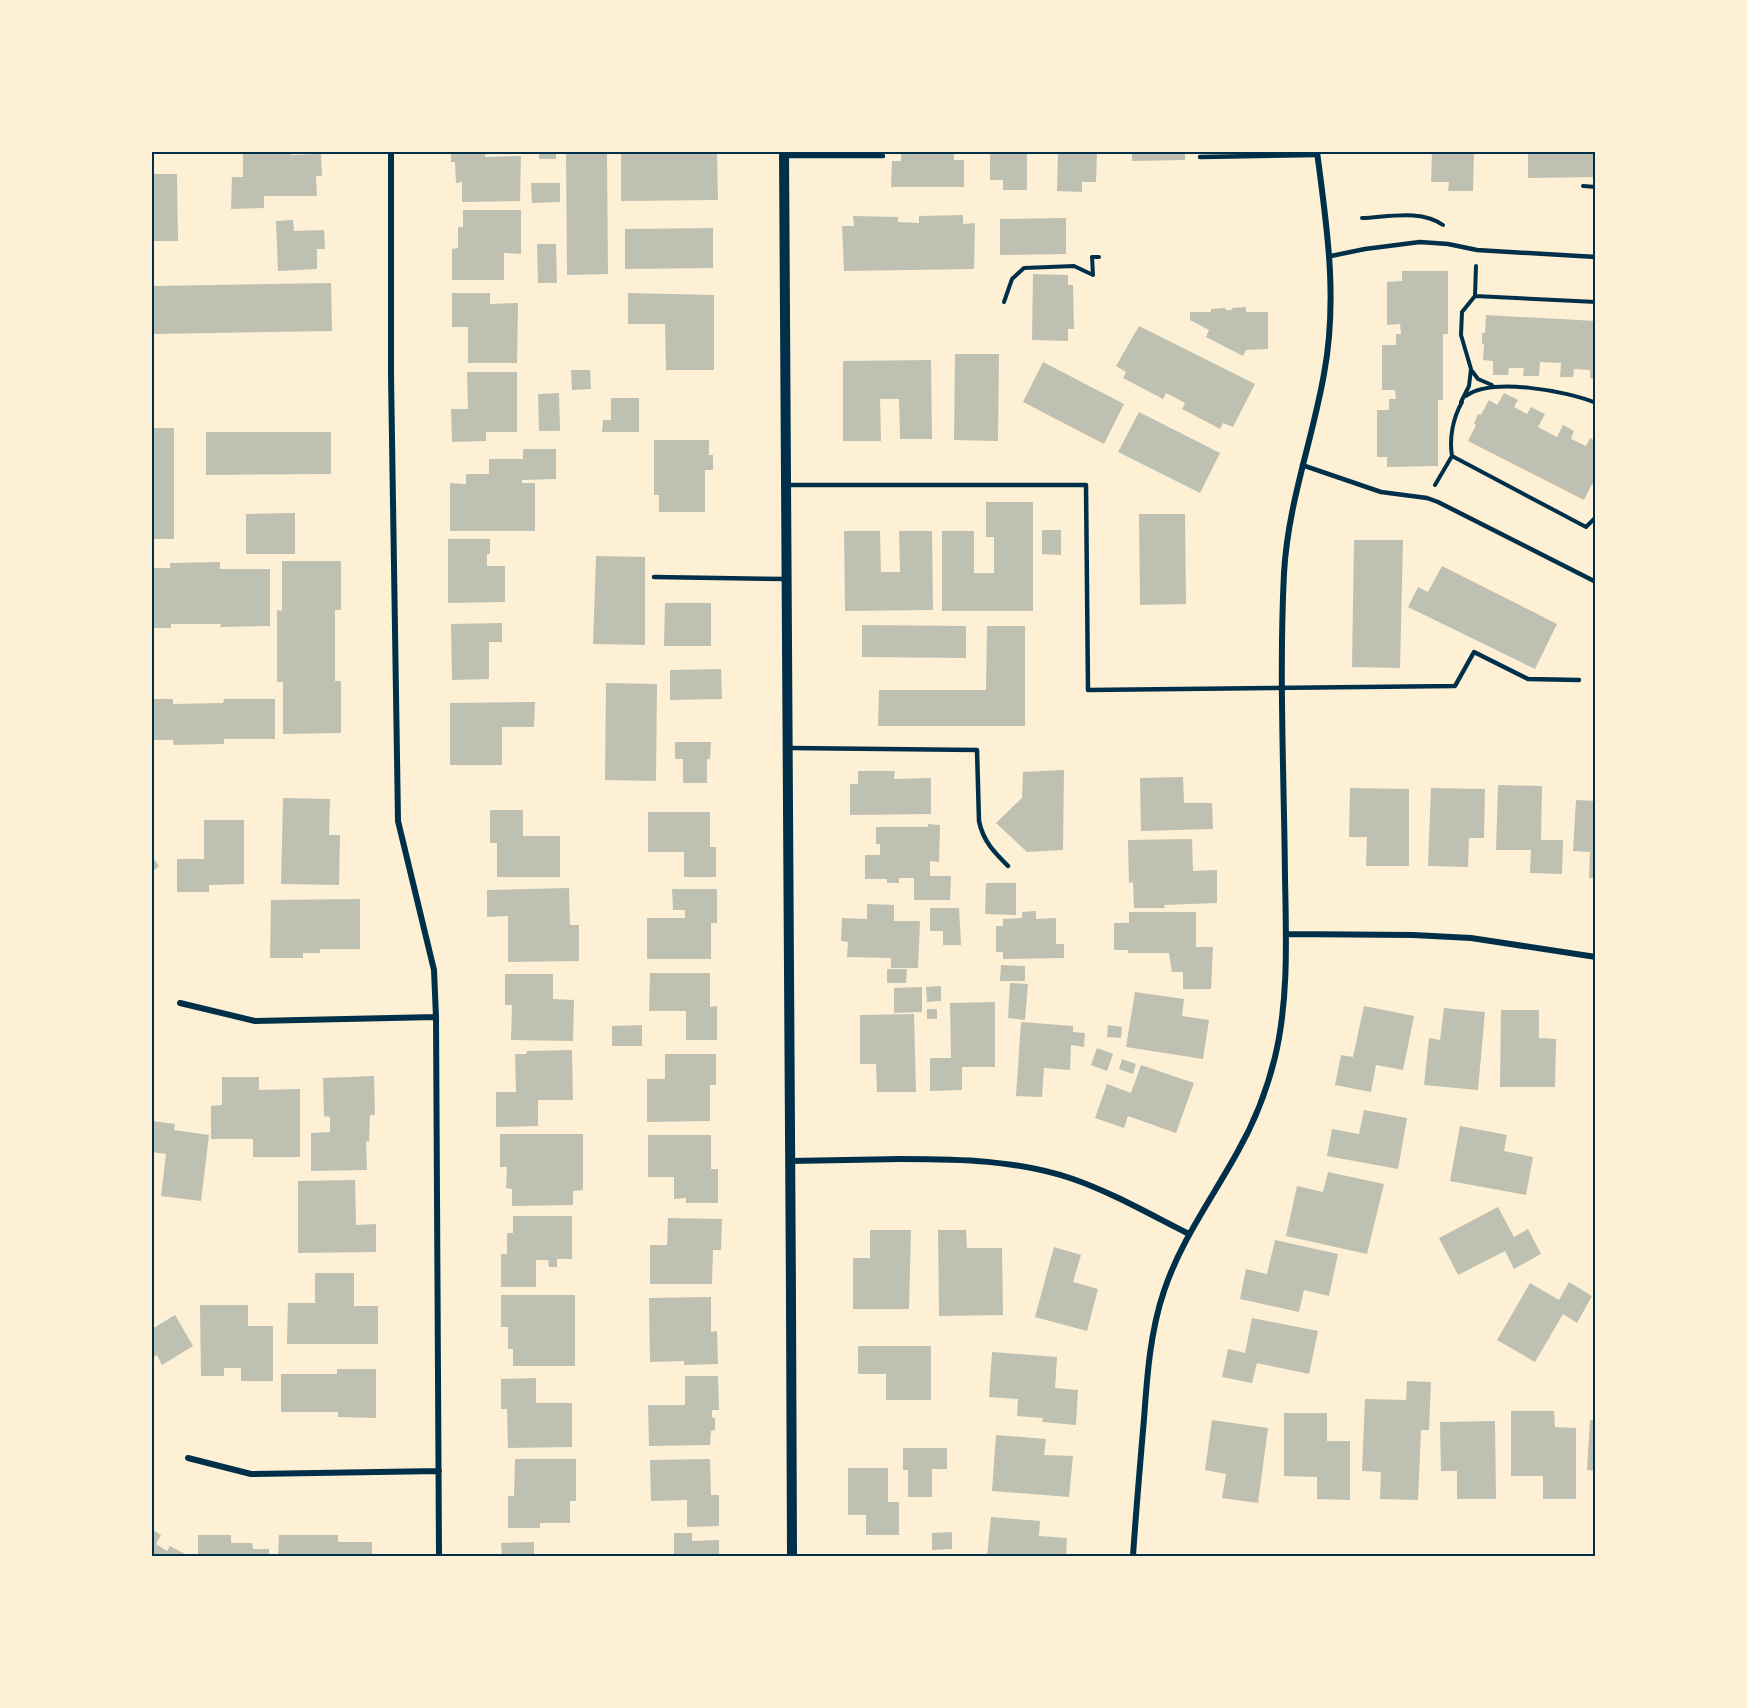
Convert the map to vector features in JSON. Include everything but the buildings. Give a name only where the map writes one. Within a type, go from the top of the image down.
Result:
[{"type":"street","points":[[391,152],[398,821],[434,970],[439,1557]]},
{"type":"street","points":[[1132,1557],[1152,1342],[1164,1291],[1189,1234],[1239,1150],[1267,1087],[1281,1025],[1286,934],[1284,569],[1290,519],[1329,346],[1332,287],[1331,256],[1318,153]]},
{"type":"street","points":[[784,154],[790,748],[792,1557]]},
{"type":"street","points":[[1286,934],[1413,934],[1471,938],[1596,957]]},
{"type":"street","points":[[180,1004],[255,1021],[436,1017]]},
{"type":"street","points":[[790,1161],[928,1159],[1007,1163],[1073,1179],[1189,1234]]},
{"type":"street","points":[[188,1458],[251,1474],[438,1471]]},
{"type":"lane","points":[[1200,157],[1318,153]]},
{"type":"lane","points":[[784,154],[883,156]]},
{"type":"lane","points":[[1331,256],[1419,242],[1448,244],[1477,250],[1596,257]]},
{"type":"lane","points":[[1302,465],[1381,492],[1427,498],[1596,582]]},
{"type":"lane","points":[[786,484],[1086,485],[1088,690],[1455,686],[1474,652],[1528,679],[1579,680]]},
{"type":"lane","points":[[654,577],[787,579]]},
{"type":"lane","points":[[790,748],[977,750],[981,831],[993,851],[1008,866]]},
{"type":"path","points":[[1582,186],[1596,187]]},
{"type":"path","points":[[1477,250],[1475,296],[1464,307],[1461,336],[1474,375],[1484,383],[1501,387]]},
{"type":"path","points":[[1004,302],[1011,279],[1024,268],[1074,266],[1093,275],[1092,257],[1099,256]]},
{"type":"path","points":[[1475,296],[1596,302]]},
{"type":"path","points":[[1427,498],[1452,456],[1451,438],[1455,419],[1469,386],[1472,369]]},
{"type":"path","points":[[1461,402],[1474,391],[1501,387],[1547,390],[1596,403]]},
{"type":"path","points":[[1452,456],[1586,527],[1596,517]]}]
